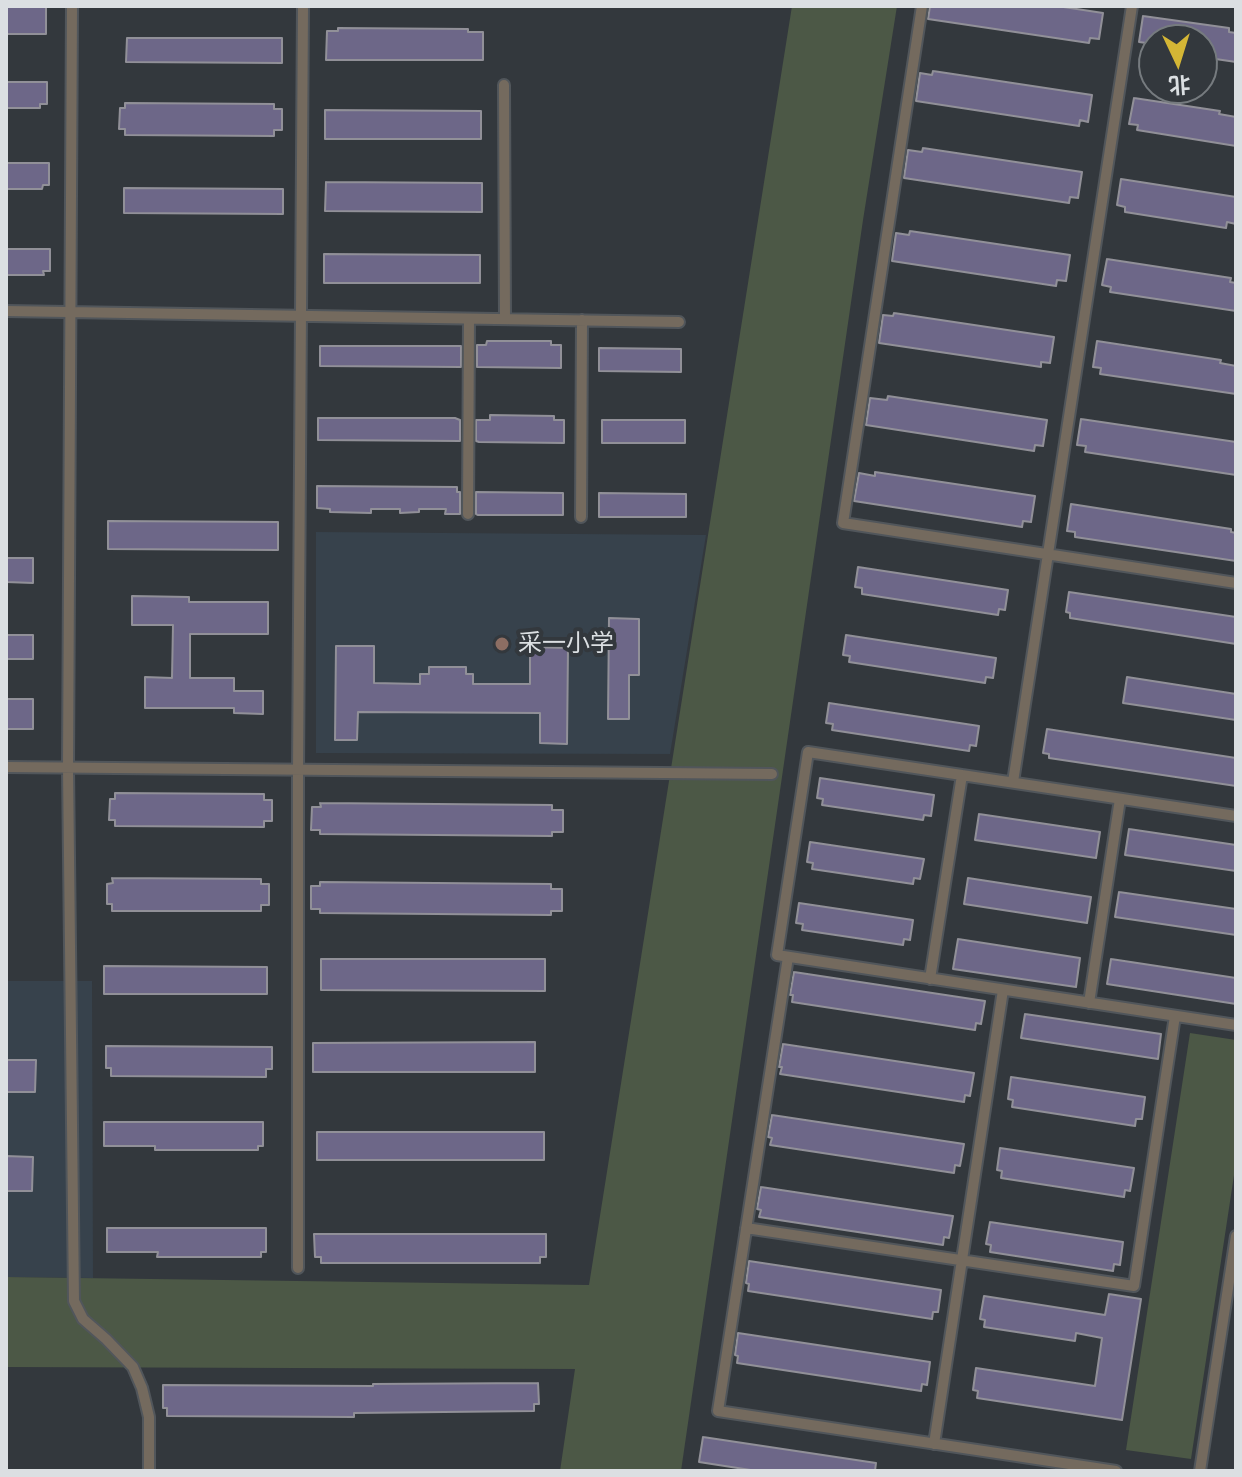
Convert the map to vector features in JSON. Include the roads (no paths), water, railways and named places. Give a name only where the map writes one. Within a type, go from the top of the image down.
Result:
[{"type":"lane","points":[[72,6],[68,768],[74,1301],[83,1319],[133,1367],[149,1417],[149,1471]]},
{"type":"lane","points":[[298,1268],[303,6]]},
{"type":"lane","points":[[922,6],[843,523],[1236,583]]},
{"type":"lane","points":[[1013,782],[1132,6]]},
{"type":"lane","points":[[504,85],[505,319]]},
{"type":"lane","points":[[6,311],[679,322]]},
{"type":"lane","points":[[468,514],[469,319]]},
{"type":"lane","points":[[581,517],[582,320]]},
{"type":"lane","points":[[1236,816],[808,752],[777,955],[1236,1025]]},
{"type":"lane","points":[[6,767],[772,774]]},
{"type":"lane","points":[[930,979],[962,775]]},
{"type":"lane","points":[[1089,1003],[1120,799]]},
{"type":"lane","points":[[788,957],[718,1411],[1116,1471]]},
{"type":"lane","points":[[934,1444],[1003,990]]},
{"type":"lane","points":[[746,1228],[1134,1286],[1175,1016]]},
{"type":"lane","points":[[1200,1471],[1236,1236]]},
{"type":"place","name":"采一小学","points":[[502,644]]}]
